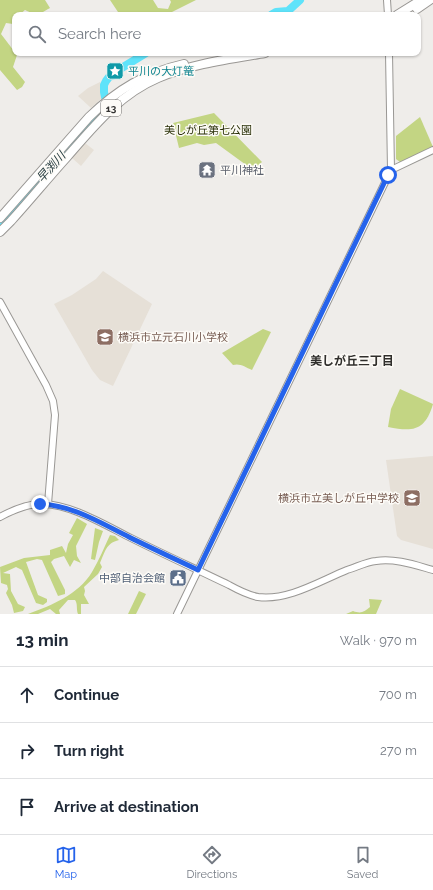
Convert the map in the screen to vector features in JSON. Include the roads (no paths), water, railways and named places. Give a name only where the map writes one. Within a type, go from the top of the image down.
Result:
[{"type":"main road","points":[[402,12],[421,0]]},
{"type":"main road","points":[[412,12],[430,0]]},
{"type":"main road","name":"13","points":[[0,218],[89,117],[119,92],[142,77],[156,72],[184,64],[225,56]]},
{"type":"main road","name":"13","points":[[0,232],[100,119],[134,91],[159,78],[182,70],[250,56]]},
{"type":"street","points":[[387,0],[388,12]]},
{"type":"street","points":[[176,614],[391,170],[389,56]]},
{"type":"street","points":[[391,170],[433,150]]},
{"type":"street","points":[[0,302],[46,384],[53,401],[55,415],[48,504]]},
{"type":"street","points":[[0,517],[21,507],[33,504],[60,506],[112,528],[246,594],[267,597],[288,594],[375,561],[392,560],[433,570]]},
{"type":"waterway","name":"早渕川","points":[[276,12],[288,11],[300,0]]},
{"type":"waterway","name":"早渕川","points":[[105,97],[104,85],[109,77],[115,75],[120,69],[141,56]]},
{"type":"waterway","name":"早渕川","points":[[0,223],[103,110]]},
{"type":"place","name":"平川の大灯篭","points":[[115,71]]},
{"type":"place","name":"平川神社","points":[[207,170]]},
{"type":"place","name":"横浜市立元石川小学校","points":[[105,337]]},
{"type":"place","name":"横浜市立美しが丘中学校","points":[[412,498]]},
{"type":"place","name":"中部自治会館","points":[[178,578]]},
{"type":"district","name":"美しが丘三丁目","points":[[352,361]]},
{"type":"park label","name":"美しが丘第七公園","points":[[208,130]]}]
